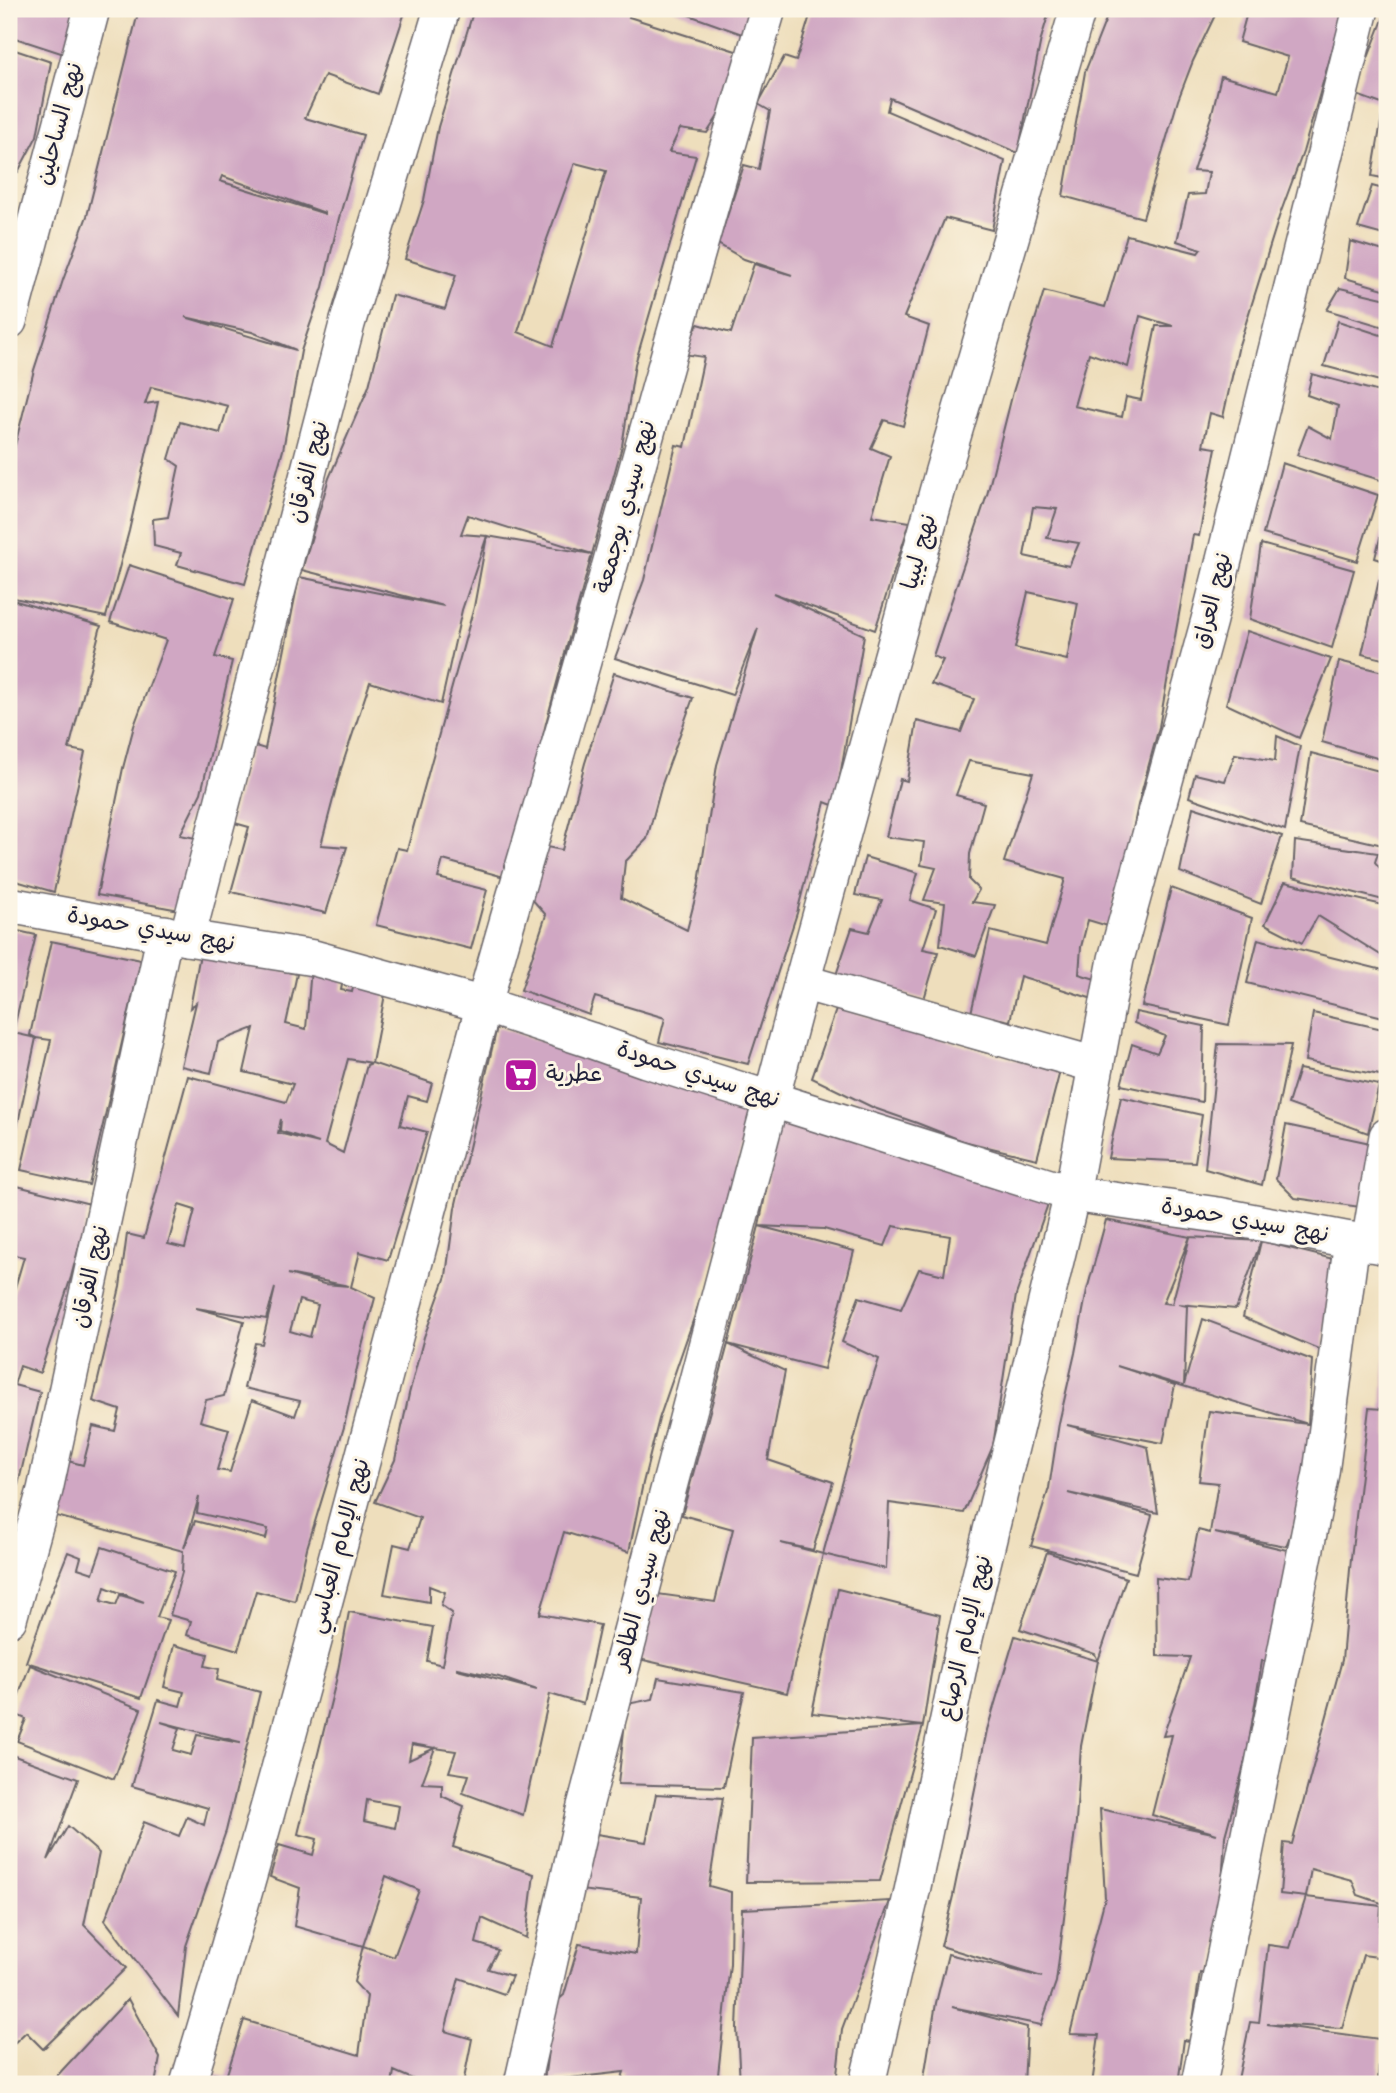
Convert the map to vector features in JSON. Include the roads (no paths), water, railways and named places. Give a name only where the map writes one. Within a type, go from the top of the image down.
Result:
[{"type":"street","name":"نهج الساحلين","points":[[9,321],[92,9]]},
{"type":"street","name":"نهج الفرقان","points":[[9,1619],[45,1490],[176,935],[347,324],[442,9]]},
{"type":"street","name":"نهج سيدي بوجمعة","points":[[484,1005],[768,9]]},
{"type":"street","name":"نهج ليبيا","points":[[771,1098],[942,474],[1078,9]]},
{"type":"street","name":"نهج العراق","points":[[1072,1194],[1116,958],[1209,620],[1361,9]]},
{"type":"street","name":"نهج سيدي حمودة","points":[[9,905],[314,958],[484,1005],[646,1060],[1072,1194],[1218,1215],[1369,1244]]},
{"type":"street","points":[[802,982],[1096,1065]]},
{"type":"street","name":"نهج الإمام العباسي","points":[[188,2084],[241,1908],[484,1005]]},
{"type":"street","name":"نهج سيدي الطاهر","points":[[522,2084],[584,1810],[771,1098]]},
{"type":"street","points":[[1199,2084],[1369,1244],[1387,1136]]},
{"type":"street","name":"نهج الإمام الرصاع","points":[[867,2084],[911,1896],[965,1638],[1072,1194]]},
{"type":"place","name":"عطرية","points":[[521,1075]]}]
